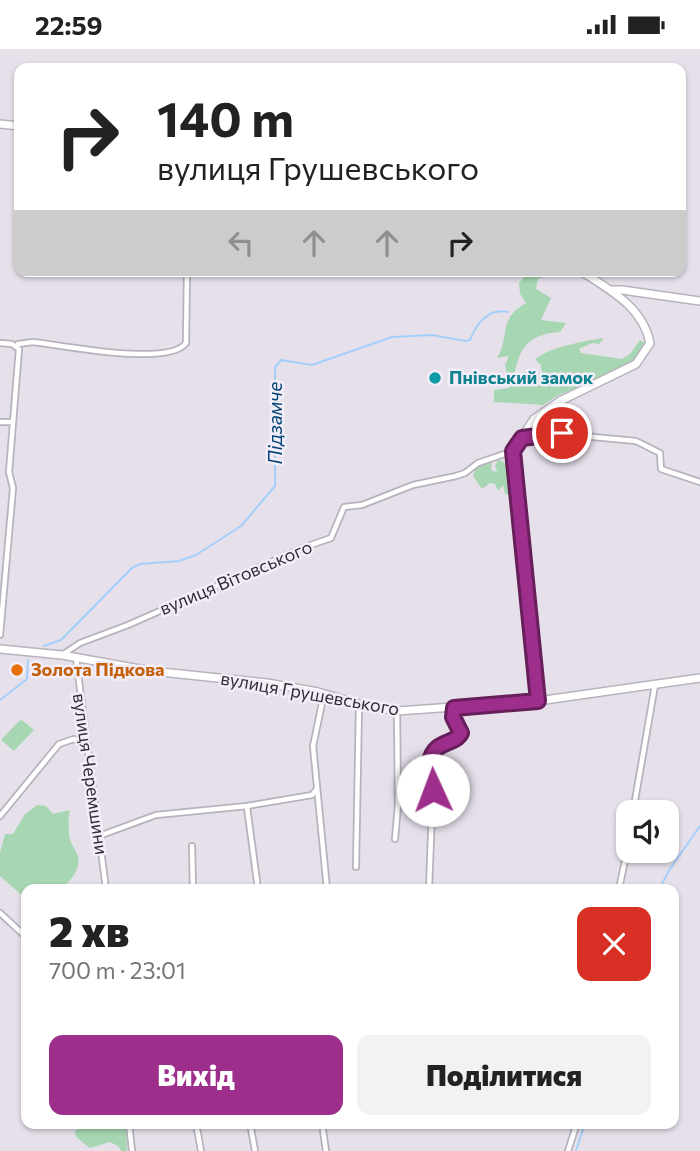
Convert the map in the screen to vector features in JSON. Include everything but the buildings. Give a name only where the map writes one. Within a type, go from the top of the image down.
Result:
[{"type":"street","points":[[0,343],[17,345],[33,342],[137,355],[181,349],[186,343],[187,277]]},
{"type":"street","points":[[538,701],[513,451],[534,419],[560,401],[636,364],[650,343],[648,329],[631,305],[590,277]]},
{"type":"street","points":[[611,290],[622,289],[700,301]]},
{"type":"street","points":[[0,635],[13,488],[9,472],[19,349],[17,345]]},
{"type":"street","points":[[0,422],[13,422]]},
{"type":"street","points":[[522,438],[580,432],[593,437],[636,441],[660,453],[661,469],[700,482]]},
{"type":"street","name":"вулиця Вітовського","points":[[62,655],[79,643],[128,625],[331,538],[344,507],[362,505],[413,485],[459,475],[478,463],[513,451]]},
{"type":"street","points":[[0,471],[9,472]]},
{"type":"street","points":[[0,527],[9,527]]},
{"type":"street","name":"вулиця Грушевського","points":[[0,649],[62,655],[151,671],[267,683],[324,693],[359,704],[397,711],[538,701],[700,678]]},
{"type":"street","name":"вулиця Черемшини","points":[[76,658],[104,882]]},
{"type":"street","points":[[635,800],[656,684]]},
{"type":"street","points":[[324,693],[313,746],[326,884]]},
{"type":"street","points":[[356,867],[359,704]]},
{"type":"street","points":[[429,884],[433,784],[430,761],[439,745],[460,737],[461,733],[453,717],[454,708]]},
{"type":"street","points":[[395,839],[398,805],[397,711]]},
{"type":"street","points":[[0,816],[58,745],[74,739],[85,729]]},
{"type":"street","points":[[74,739],[87,747]]},
{"type":"street","points":[[99,836],[156,815],[247,806],[312,795],[317,789]]},
{"type":"street","points":[[247,806],[257,884]]},
{"type":"street","points":[[192,846],[193,884]]},
{"type":"street","points":[[620,884],[624,863]]},
{"type":"street","points":[[0,913],[21,932]]},
{"type":"street","points":[[130,1129],[132,1151]]},
{"type":"street","points":[[197,1129],[201,1151]]},
{"type":"street","points":[[251,1129],[255,1151]]},
{"type":"street","points":[[323,1129],[326,1151]]},
{"type":"street","points":[[568,1151],[575,1129]]},
{"type":"green space","points":[[524,277],[543,277],[538,279],[536,289],[551,298],[541,320],[566,323],[560,332],[540,336],[527,344],[519,358],[514,377],[523,372],[542,374],[541,365],[535,359],[550,351],[578,343],[604,338],[599,344],[592,343],[579,349],[581,353],[622,359],[630,354],[640,340],[645,343],[634,360],[621,368],[557,396],[543,405],[494,402],[494,390],[509,388],[505,365],[509,356],[497,358],[511,315],[526,303],[520,294],[519,283]]},
{"type":"green space","points":[[498,460],[506,464],[510,472],[509,495],[505,494],[503,485],[498,491],[495,484],[490,483],[482,489],[473,476],[478,468],[489,462],[492,462],[491,470],[497,472],[495,466]]},
{"type":"green space","points":[[22,720],[34,730],[14,751],[1,740]]},
{"type":"green space","points":[[37,805],[46,806],[53,814],[70,810],[69,835],[79,861],[74,875],[66,884],[21,884],[21,895],[0,876],[0,853],[5,834],[13,834],[25,814]]},
{"type":"green space","points":[[77,1129],[126,1129],[127,1151],[121,1151],[110,1142],[90,1148],[76,1137]]},
{"type":"waterway","name":"Підзамче","points":[[44,646],[61,640],[132,568],[140,564],[179,561],[196,555],[241,526],[275,486],[275,367],[281,360],[312,365],[392,337],[432,335],[466,341],[470,340],[484,318],[495,312],[508,312]]},
{"type":"waterway","name":"Підзамче","points":[[0,700],[27,679],[28,660]]},
{"type":"waterway","points":[[662,884],[700,826]]},
{"type":"waterway","points":[[576,1151],[583,1129]]},
{"type":"place","name":"Пнівський замок","points":[[435,378]]},
{"type":"place","name":"Золота Підкова","points":[[17,670]]},
{"type":"route","points":[[433,790],[429,770],[432,755],[439,745],[460,737],[461,733],[453,717],[454,708],[538,701],[513,451],[522,438],[562,433]]}]
